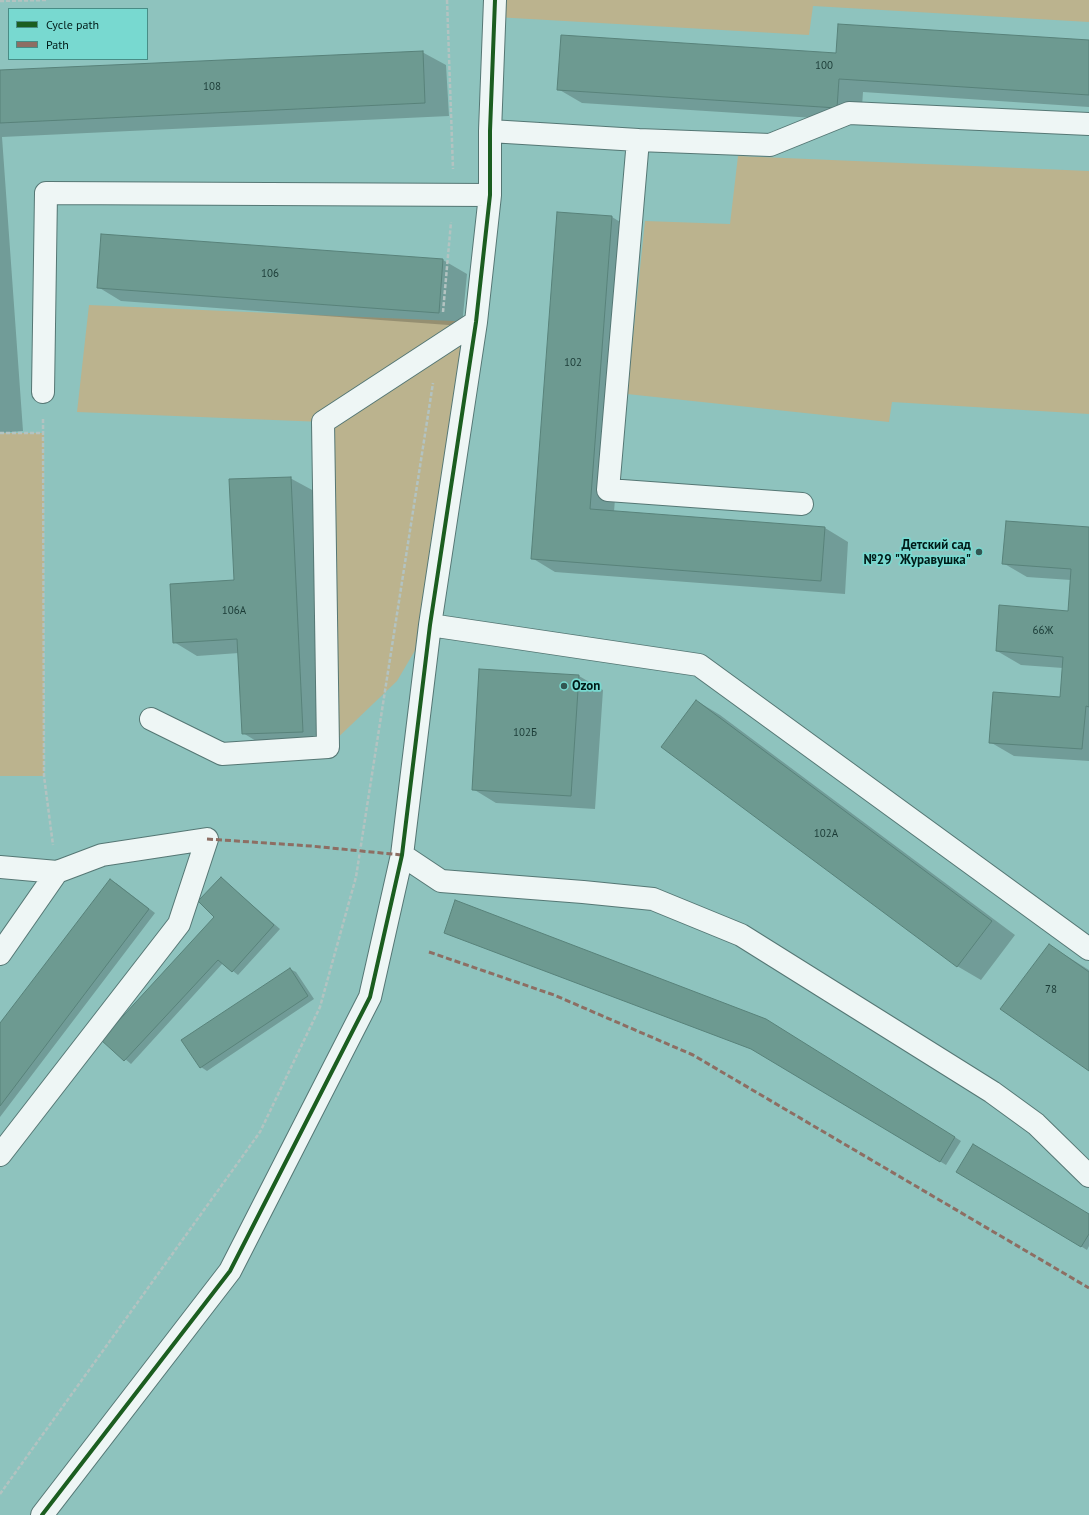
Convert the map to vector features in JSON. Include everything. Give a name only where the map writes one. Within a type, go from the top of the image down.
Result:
[{"type":"street","points":[[42,1515],[230,1271],[370,997],[402,855],[430,625],[476,322],[490,195],[490,132],[495,0]]},
{"type":"street","points":[[490,132],[770,145],[849,113],[1089,124]]},
{"type":"street","points":[[638,140],[608,490],[802,504]]},
{"type":"street","points":[[43,392],[46,193],[490,195]]},
{"type":"street","points":[[151,719],[222,754],[328,747],[323,422],[476,322]]},
{"type":"street","points":[[430,625],[699,665],[1089,949]]},
{"type":"street","points":[[0,867],[57,872],[102,855],[207,839],[179,924],[0,1155]]},
{"type":"street","points":[[402,855],[441,881],[583,892],[653,900],[741,935],[992,1092],[1036,1124],[1089,1176]]},
{"type":"street","points":[[0,954],[57,872]]},
{"type":"path","points":[[0,1],[46,0]]},
{"type":"path","points":[[0,1494],[260,1132],[320,1007],[356,878],[439,346],[454,195],[447,0]]},
{"type":"path","points":[[43,392],[44,776],[57,872]]},
{"type":"path","points":[[0,433],[44,433]]},
{"type":"shaded area","points":[[495,0],[1089,0],[1089,22],[813,6],[809,35],[495,17]]},
{"type":"shaded area","points":[[738,156],[1089,171],[1089,414],[892,402],[889,422],[627,394],[645,221],[730,224]]},
{"type":"shaded area","points":[[89,305],[476,322],[430,625],[397,681],[328,747],[323,422],[77,412]]},
{"type":"shaded area","points":[[0,433],[44,433],[44,776],[0,776]]},
{"type":"building","points":[[838,24],[1089,40],[1089,95],[839,79],[837,108],[557,90],[561,35],[836,53]]},
{"type":"building","points":[[423,51],[425,103],[0,123],[0,70]]},
{"type":"building","points":[[557,212],[612,216],[590,509],[825,527],[821,581],[531,559]]},
{"type":"building","points":[[101,234],[443,259],[439,313],[97,288]]},
{"type":"building","points":[[291,477],[303,732],[242,734],[237,639],[173,643],[170,584],[234,580],[229,479]]},
{"type":"building","points":[[1006,521],[1089,527],[1089,707],[1086,706],[1082,749],[989,743],[993,692],[1060,697],[1063,657],[996,651],[999,605],[1068,611],[1071,569],[1002,564]]},
{"type":"building","points":[[479,669],[579,675],[571,796],[472,790]]},
{"type":"building","points":[[696,700],[992,921],[957,967],[661,747]]},
{"type":"building","points":[[221,877],[274,925],[232,972],[218,960],[124,1061],[101,1040],[214,917],[198,901]]},
{"type":"building","points":[[110,879],[149,909],[0,1106],[0,1023]]},
{"type":"building","points":[[455,900],[766,1019],[955,1137],[940,1162],[751,1049],[444,933]]},
{"type":"building","points":[[1049,944],[1089,972],[1089,1071],[1000,1009]]},
{"type":"building","points":[[290,968],[308,996],[200,1068],[181,1040]]},
{"type":"building","points":[[973,1144],[1089,1214],[1089,1234],[1081,1247],[956,1172]]},
{"type":"marked path","points":[[207,839],[311,846],[402,855]]},
{"type":"marked path","points":[[429,952],[554,995],[693,1055],[1089,1288]]},
{"type":"cycle path","points":[[42,1515],[230,1271],[370,997],[402,855],[430,625],[476,322],[490,195],[490,131],[495,0]]},
{"type":"place","name":"Детский сад №29 \"Журавушка\"","points":[[979,552]]},
{"type":"place","name":"Ozon","points":[[564,686]]}]
